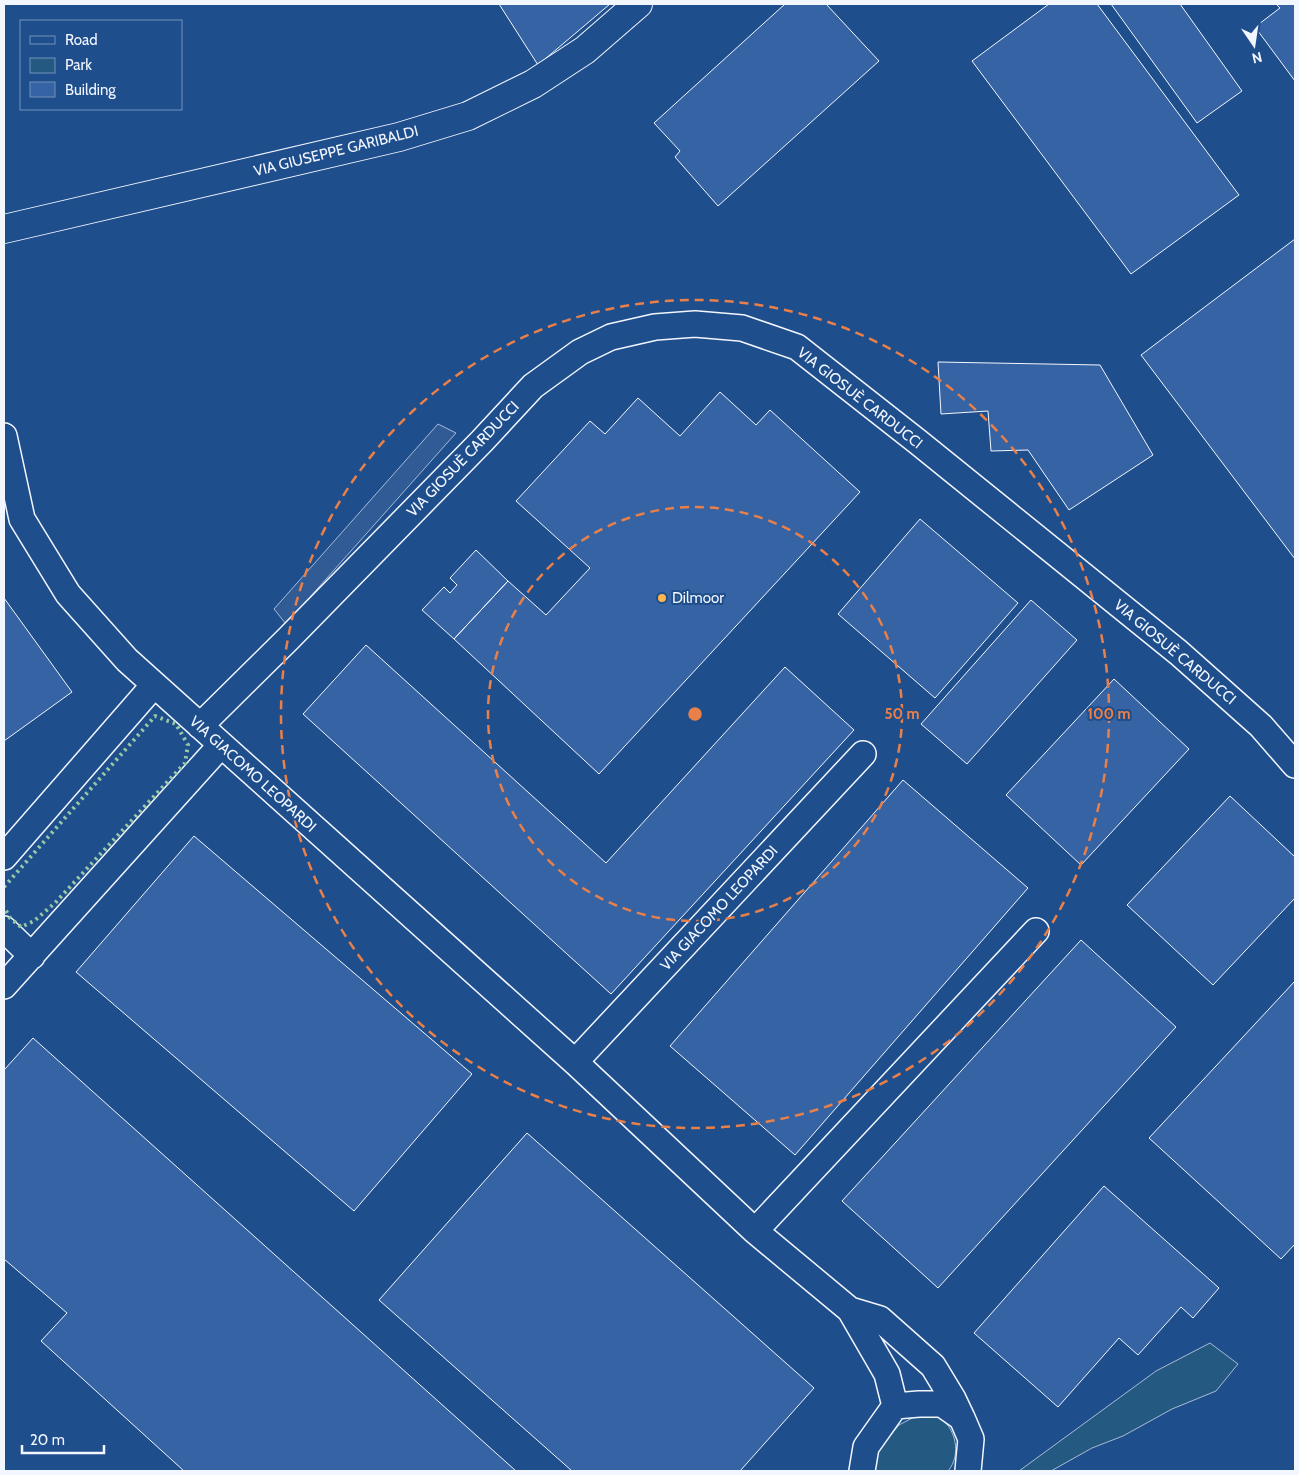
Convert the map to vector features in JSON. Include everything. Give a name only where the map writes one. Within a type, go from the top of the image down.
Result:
[{"type":"street","name":"VIA GIUSEPPE GARIBALDI","points":[[4,229],[399,137],[468,116],[533,84],[585,50],[638,4]]},
{"type":"street","name":"VIA GIOSUÈ CARDUCCI","points":[[200,726],[295,632],[533,386],[580,352],[612,337],[655,327],[695,324],[742,328],[797,347],[926,448],[1179,653],[1261,726],[1295,765]]},
{"type":"street","name":"VIA GIACOMO LEOPARDI","points":[[4,436],[22,518],[68,594],[127,660],[575,1062],[755,1230],[850,1310],[887,1374],[895,1406]]},
{"type":"street","points":[[4,857],[154,685]]},
{"type":"street","points":[[4,986],[221,745]]},
{"type":"street","name":"VIA GIACOMO LEOPARDI","points":[[575,1062],[863,754]]},
{"type":"street","points":[[4,930],[32,956]]},
{"type":"street","points":[[755,1230],[1036,931]]},
{"type":"street","name":"VIA GIACOMO LEOPARDI","points":[[850,1310],[880,1319],[933,1366],[953,1399],[971,1439],[968,1471]]},
{"type":"street","points":[[862,1471],[866,1447],[895,1406],[942,1404],[962,1418]]},
{"type":"green space","points":[[1210,1343],[1238,1364],[1216,1391],[1172,1409],[1123,1436],[1092,1448],[1051,1471],[1019,1471],[1156,1371]]},
{"type":"green space","points":[[918,1415],[937,1416],[944,1421],[953,1434],[956,1449],[955,1457],[948,1471],[871,1471],[877,1451],[899,1425]]},
{"type":"shaded area","points":[[438,424],[456,433],[286,624],[274,609]]},
{"type":"building","points":[[499,4],[610,4],[538,65]]},
{"type":"building","points":[[785,4],[826,4],[879,61],[718,206],[675,157],[680,151],[654,123]]},
{"type":"building","points":[[1049,4],[1097,4],[1239,195],[1131,274],[972,61]]},
{"type":"building","points":[[1111,4],[1180,4],[1242,91],[1197,123]]},
{"type":"building","points":[[1276,4],[1295,4],[1295,81],[1255,27],[1280,8]]},
{"type":"building","points":[[1295,239],[1295,559],[1141,355]]},
{"type":"building","points":[[938,362],[1100,365],[1153,455],[1069,510],[1028,450],[991,451],[988,411],[941,414]]},
{"type":"building","name":"Dilmoor","points":[[720,392],[756,425],[770,410],[860,492],[599,774],[454,639],[508,581],[546,615],[590,568],[516,501],[590,421],[605,434],[638,398],[680,436]]},
{"type":"building","points":[[920,519],[1018,603],[935,698],[838,614]]},
{"type":"building","points":[[476,550],[508,581],[454,639],[422,610],[444,587],[450,593],[457,585],[450,578]]},
{"type":"building","points":[[4,598],[72,692],[4,741]]},
{"type":"building","points":[[1031,600],[1077,640],[967,764],[921,724]]},
{"type":"building","points":[[366,645],[606,863],[785,667],[854,730],[611,994],[303,714]]},
{"type":"building","points":[[1114,679],[1189,749],[1081,865],[1006,795]]},
{"type":"building","points":[[903,780],[1028,888],[795,1155],[670,1046]]},
{"type":"building","points":[[1230,796],[1295,857],[1295,898],[1213,985],[1127,905]]},
{"type":"building","points":[[194,836],[472,1074],[354,1211],[76,972]]},
{"type":"building","points":[[1081,940],[1176,1027],[938,1288],[842,1201]]},
{"type":"building","points":[[1295,981],[1295,1244],[1281,1259],[1149,1138]]},
{"type":"building","points":[[33,1038],[516,1471],[184,1471],[41,1341],[67,1313],[4,1259],[4,1070]]},
{"type":"building","points":[[527,1133],[814,1388],[740,1471],[572,1471],[379,1300]]},
{"type":"building","points":[[1104,1186],[1219,1288],[1193,1318],[1181,1307],[1138,1355],[1119,1338],[1058,1407],[974,1333]]},
{"type":"hedge","points":[[4,887],[155,716],[176,724],[188,745],[185,763],[55,903],[34,921],[21,927],[10,918],[4,907]]},
{"type":"place","name":"Dilmoor","points":[[662,598]]}]
